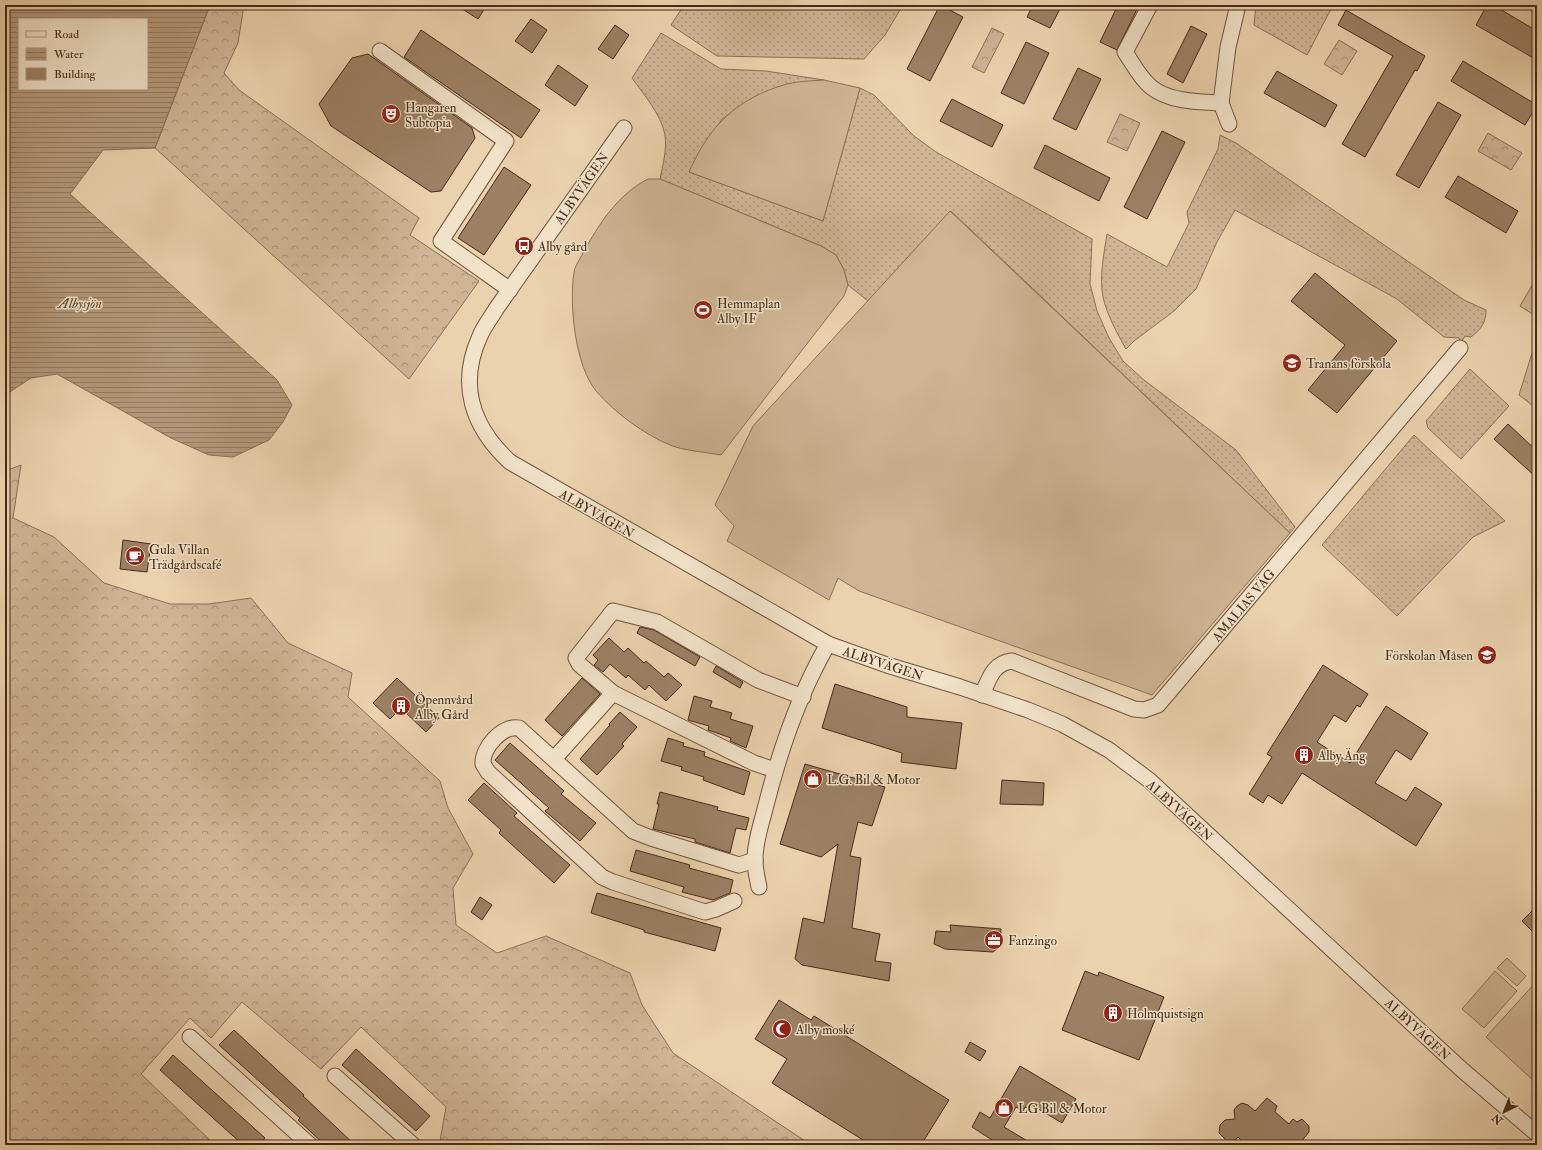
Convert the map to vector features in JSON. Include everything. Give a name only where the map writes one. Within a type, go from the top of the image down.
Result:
[{"type":"street","points":[[1150,5],[1125,52],[1137,71],[1152,87],[1171,97],[1221,104]]},
{"type":"street","points":[[1229,124],[1221,104],[1228,47],[1238,5]]},
{"type":"street","points":[[380,51],[506,141],[441,241],[510,290]]},
{"type":"street","name":"ALBYVÄGEN","points":[[624,128],[510,290],[481,334],[473,354],[469,390],[473,408],[481,426],[498,451],[510,462],[592,510],[828,644],[887,665],[960,687],[1028,710],[1084,735],[1124,760],[1149,780],[1460,1068],[1537,1134]]},
{"type":"street","name":"AMALIAS VÄG","points":[[982,695],[995,667],[1004,662],[1012,661],[1134,709],[1144,710],[1158,705],[1460,348]]},
{"type":"street","points":[[775,770],[747,760],[613,693],[579,664],[576,658],[613,611],[658,622],[758,680],[803,697]]},
{"type":"street","points":[[759,887],[755,860],[756,842],[775,770],[803,697],[819,659],[828,644]]},
{"type":"street","points":[[554,759],[613,693]]},
{"type":"street","points":[[734,901],[705,912],[602,877],[536,818],[482,764],[485,750],[505,730],[514,727],[520,728],[634,831],[650,838],[739,865],[755,860]]},
{"type":"street","points":[[190,1037],[310,1145]]},
{"type":"street","points":[[335,1076],[413,1145]]},
{"type":"green space","points":[[210,5],[244,5],[238,43],[224,73],[239,90],[419,218],[410,235],[479,281],[409,379],[155,148]]},
{"type":"green space","points":[[684,5],[903,5],[885,35],[864,59],[717,56],[671,25]]},
{"type":"green space","points":[[1256,5],[1333,5],[1307,55],[1254,25]]},
{"type":"green space","points":[[992,28],[1004,34],[984,73],[972,67]]},
{"type":"green space","points":[[661,33],[721,69],[766,71],[824,80],[788,84],[754,97],[722,119],[689,172],[823,221],[860,88],[874,95],[914,136],[936,152],[1092,239],[1090,284],[1097,311],[1109,338],[1123,361],[1144,380],[1236,450],[1295,527],[1290,533],[951,211],[868,301],[848,285],[844,270],[836,255],[821,246],[660,179],[665,146],[663,127],[652,105],[632,78]]},
{"type":"green space","points":[[1339,40],[1357,51],[1342,75],[1324,64]]},
{"type":"green space","points":[[824,80],[860,88],[823,221],[689,172],[706,141],[727,116],[739,106],[753,97],[787,84]]},
{"type":"green space","points":[[1120,114],[1140,123],[1127,151],[1107,142]]},
{"type":"green space","points":[[1488,133],[1522,153],[1511,170],[1478,151]]},
{"type":"green space","points":[[1220,135],[1236,143],[1464,300],[1486,310],[1484,322],[1478,331],[1471,337],[1465,336],[1461,342],[1459,338],[1444,337],[1397,299],[1235,210],[1217,242],[1196,289],[1174,311],[1134,341],[1126,349],[1110,317],[1103,297],[1103,257],[1107,234],[1167,267],[1189,223],[1187,212],[1218,149]]},
{"type":"green space","name":"Hemmaplan Alby IF","points":[[648,179],[660,179],[821,246],[836,255],[844,270],[848,285],[844,296],[721,455],[676,447],[660,441],[640,429],[604,400],[589,381],[583,367],[575,335],[573,317],[572,301],[575,267],[602,221],[610,211],[627,193]]},
{"type":"green space","points":[[950,211],[1290,533],[1152,695],[859,591],[838,578],[829,600],[727,541],[734,526],[715,505],[753,426]]},
{"type":"green space","points":[[1537,277],[1537,317],[1520,306]]},
{"type":"green space","points":[[1537,337],[1537,409],[1519,395]]},
{"type":"green space","points":[[1470,369],[1509,406],[1461,459],[1428,428],[1426,421]]},
{"type":"green space","points":[[1414,435],[1505,521],[1473,537],[1397,616],[1322,545]]},
{"type":"green space","points":[[21,465],[13,518],[54,537],[104,583],[170,604],[209,604],[251,598],[288,643],[352,673],[348,697],[440,781],[448,808],[473,854],[453,888],[456,925],[497,953],[546,936],[630,973],[642,1005],[673,1053],[811,1145],[512,1145],[509,1142],[506,1145],[445,1145],[440,1141],[446,1107],[361,1027],[321,1069],[242,1002],[211,1038],[190,1018],[141,1074],[215,1145],[5,1145],[5,471]]},
{"type":"green space","points":[[1507,958],[1526,976],[1517,986],[1497,968]]},
{"type":"green space","points":[[1495,971],[1517,991],[1484,1028],[1462,1009]]},
{"type":"green space","points":[[1537,981],[1537,1084],[1486,1037]]},
{"type":"water","name":"Albysjön","points":[[5,5],[210,5],[155,148],[103,150],[70,194],[277,380],[292,405],[283,422],[269,440],[233,457],[209,455],[171,438],[57,374],[31,378],[5,395]]},
{"type":"building","points":[[456,5],[487,5],[478,19]]},
{"type":"building","points":[[940,5],[963,17],[930,81],[907,69]]},
{"type":"building","points":[[1033,5],[1062,5],[1050,28],[1027,17]]},
{"type":"building","points":[[1118,5],[1139,5],[1117,50],[1100,42]]},
{"type":"building","points":[[1487,5],[1493,5],[1537,31],[1537,60],[1476,25]]},
{"type":"building","points":[[1346,10],[1425,56],[1417,71],[1415,70],[1365,157],[1342,144],[1393,56],[1338,25]]},
{"type":"building","points":[[531,19],[547,30],[532,53],[515,41]]},
{"type":"building","points":[[615,25],[629,35],[613,59],[598,49]]},
{"type":"building","points":[[1191,26],[1207,34],[1183,83],[1167,74]]},
{"type":"building","points":[[421,30],[540,110],[521,138],[404,57]]},
{"type":"building","points":[[1026,42],[1049,53],[1024,104],[1001,93]]},
{"type":"building","name":"Hangaren Subtopia","points":[[368,54],[472,128],[475,138],[441,191],[431,192],[331,126],[319,104],[352,58]]},
{"type":"building","points":[[1463,61],[1537,105],[1525,125],[1451,81]]},
{"type":"building","points":[[558,65],[588,86],[575,106],[545,85]]},
{"type":"building","points":[[1078,68],[1101,79],[1076,130],[1053,119]]},
{"type":"building","points":[[1277,71],[1337,105],[1325,127],[1264,93]]},
{"type":"building","points":[[952,99],[1003,125],[992,147],[940,121]]},
{"type":"building","points":[[1438,102],[1461,115],[1419,188],[1396,175]]},
{"type":"building","points":[[1162,131],[1185,142],[1147,219],[1124,207]]},
{"type":"building","points":[[1045,145],[1110,178],[1099,201],[1034,168]]},
{"type":"building","points":[[504,167],[531,185],[484,255],[458,238]]},
{"type":"building","points":[[1458,176],[1518,211],[1506,233],[1445,197]]},
{"type":"building","points":[[1315,273],[1397,341],[1337,413],[1308,390],[1345,345],[1291,301]]},
{"type":"building","points":[[1508,424],[1537,451],[1537,478],[1494,439]]},
{"type":"building","name":"Gula Villan Trädgårdscafé","points":[[123,540],[151,544],[147,572],[120,569]]},
{"type":"building","points":[[640,627],[654,630],[700,657],[695,666],[637,633]]},
{"type":"building","points":[[609,638],[624,652],[628,648],[644,663],[646,661],[664,677],[668,673],[682,685],[666,701],[649,685],[645,690],[628,675],[626,678],[610,664],[603,672],[594,665],[598,660],[593,655]]},
{"type":"building","name":"Alby Äng","points":[[1323,665],[1368,694],[1360,707],[1357,705],[1346,722],[1334,715],[1317,742],[1350,763],[1386,706],[1428,733],[1411,760],[1396,750],[1375,783],[1406,801],[1415,787],[1442,804],[1416,846],[1302,773],[1282,804],[1268,795],[1263,803],[1249,794],[1272,757],[1267,754]]},
{"type":"building","points":[[716,666],[743,682],[740,688],[713,672]]},
{"type":"building","name":"Öpennvård Alby Gård","points":[[397,678],[439,718],[426,732],[401,708],[390,719],[373,703]]},
{"type":"building","points":[[582,678],[600,694],[562,736],[545,720]]},
{"type":"building","points":[[835,684],[907,707],[907,717],[962,723],[956,769],[901,762],[902,753],[822,728]]},
{"type":"building","points":[[694,696],[712,701],[710,707],[732,713],[730,719],[753,726],[746,748],[730,741],[731,738],[708,730],[709,726],[688,720]]},
{"type":"building","points":[[620,712],[637,727],[622,744],[624,746],[597,775],[580,759]]},
{"type":"building","points":[[668,738],[684,743],[683,746],[705,752],[704,756],[750,772],[744,795],[703,780],[704,777],[681,770],[682,767],[661,761]]},
{"type":"building","points":[[510,743],[564,791],[561,794],[596,823],[580,841],[545,811],[549,808],[495,760]]},
{"type":"building","points":[[805,764],[885,787],[872,826],[858,822],[850,856],[861,858],[852,928],[880,934],[875,961],[891,963],[889,981],[802,965],[795,959],[803,918],[824,923],[838,844],[821,857],[780,844]]},
{"type":"building","points":[[1002,780],[1044,783],[1043,805],[1000,804]]},
{"type":"building","points":[[484,783],[517,813],[514,816],[570,865],[554,883],[499,833],[501,830],[468,800]]},
{"type":"building","points":[[660,792],[718,807],[717,810],[749,818],[746,830],[736,828],[730,853],[695,842],[695,839],[653,829],[659,804],[657,804]]},
{"type":"building","points":[[636,850],[690,865],[689,868],[733,880],[730,893],[713,900],[682,892],[684,887],[630,871]]},
{"type":"building","points":[[597,893],[721,928],[715,951],[644,932],[644,930],[591,913]]},
{"type":"building","points":[[480,897],[492,905],[482,920],[471,912]]},
{"type":"building","points":[[1537,906],[1537,936],[1522,921]]},
{"type":"building","points":[[950,925],[1001,929],[1000,946],[993,952],[945,949],[934,944],[936,931],[951,932]]},
{"type":"building","name":"Holmquistsign","points":[[1085,971],[1098,976],[1099,972],[1164,997],[1139,1060],[1062,1030]]},
{"type":"building","points":[[779,1000],[811,1020],[814,1016],[949,1100],[921,1145],[871,1145],[772,1083],[787,1059],[755,1039]]},
{"type":"building","points":[[234,1030],[355,1145],[325,1145],[298,1120],[300,1118],[219,1045]]},
{"type":"building","points":[[970,1042],[986,1051],[980,1061],[965,1052]]},
{"type":"building","points":[[356,1049],[430,1116],[416,1131],[342,1065]]},
{"type":"building","points":[[173,1055],[265,1138],[259,1145],[243,1145],[160,1070]]},
{"type":"building","points":[[1020,1066],[1076,1099],[1062,1123],[1032,1105],[1030,1109],[1025,1107],[1023,1111],[1016,1107],[1004,1127],[1034,1145],[1000,1145],[972,1127],[980,1112],[990,1118]]},
{"type":"building","points":[[1267,1098],[1277,1106],[1275,1112],[1289,1124],[1293,1119],[1297,1122],[1302,1119],[1309,1126],[1309,1132],[1300,1143],[1294,1141],[1291,1145],[1246,1145],[1238,1137],[1231,1145],[1219,1133],[1220,1125],[1225,1120],[1235,1119],[1234,1110],[1237,1106],[1242,1103],[1248,1105],[1255,1111]]},
{"type":"place","name":"Hangaren Subtopia","points":[[391,114]]},
{"type":"place","name":"Alby gård","points":[[524,246]]},
{"type":"place","name":"Hemmaplan Alby IF","points":[[703,310]]},
{"type":"place","name":"Tranans förskola","points":[[1292,363]]},
{"type":"place","name":"Gula Villan Trädgårdscafé","points":[[135,556]]},
{"type":"place","name":"Förskolan Måsen","points":[[1487,655]]},
{"type":"place","name":"Öpennvård Alby Gård","points":[[401,706]]},
{"type":"place","name":"Alby Äng","points":[[1304,755]]},
{"type":"place","name":"L.G. Bil & Motor","points":[[813,779]]},
{"type":"place","name":"Fanzingo","points":[[994,940]]},
{"type":"place","name":"Holmquistsign","points":[[1113,1013]]},
{"type":"place","name":"Alby moské","points":[[782,1029]]},
{"type":"place","name":"LG Bil & Motor","points":[[1004,1108]]}]
